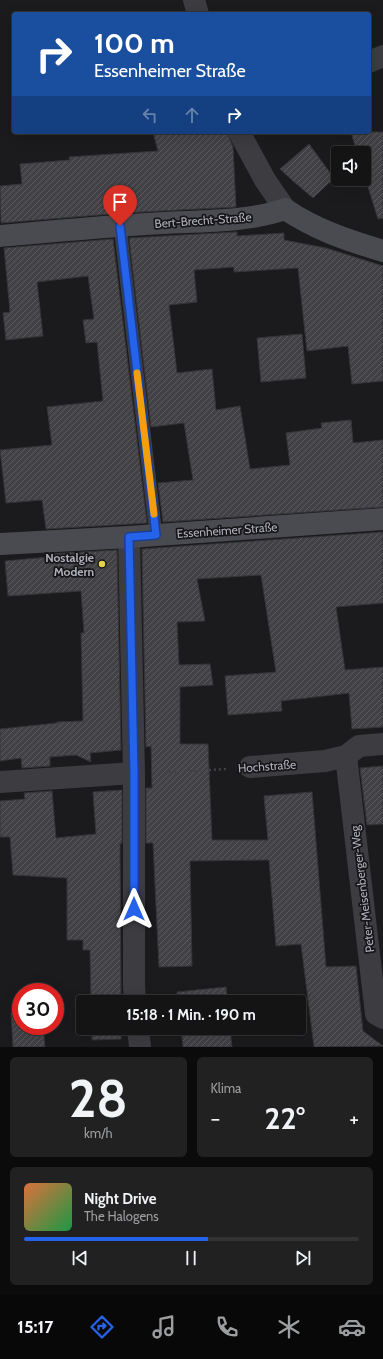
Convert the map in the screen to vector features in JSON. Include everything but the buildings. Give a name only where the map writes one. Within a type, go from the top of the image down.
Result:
[{"type":"street","points":[[194,0],[197,12]]},
{"type":"street","points":[[371,61],[383,56]]},
{"type":"street","points":[[240,134],[265,180],[285,208],[302,221],[326,232],[383,251]]},
{"type":"street","name":"Bert-Brecht-Straße","points":[[0,236],[245,218],[271,214],[285,208]]},
{"type":"street","name":"Essenheimer Straße","points":[[0,544],[129,537],[383,519]]},
{"type":"street","points":[[129,537],[143,773],[135,995]]},
{"type":"street","name":"Hochstraße","points":[[250,767],[325,761],[346,756],[359,746],[383,744]]},
{"type":"street","name":"Peter-Meisenberger-Weg","points":[[346,756],[376,1014],[383,1018]]},
{"type":"street","points":[[0,782],[143,773]]},
{"type":"street","points":[[139,1035],[140,1047]]},
{"type":"lane","points":[[120,226],[156,535]]},
{"type":"path","name":"Hochstraße","points":[[143,773],[250,767]]},
{"type":"slow traffic","points":[[137,373],[154,514]]},
{"type":"place","name":"Nostalgie Modern","points":[[102,564]]},
{"type":"route","points":[[120,226],[156,535],[129,537],[134,773],[134,909]]}]
